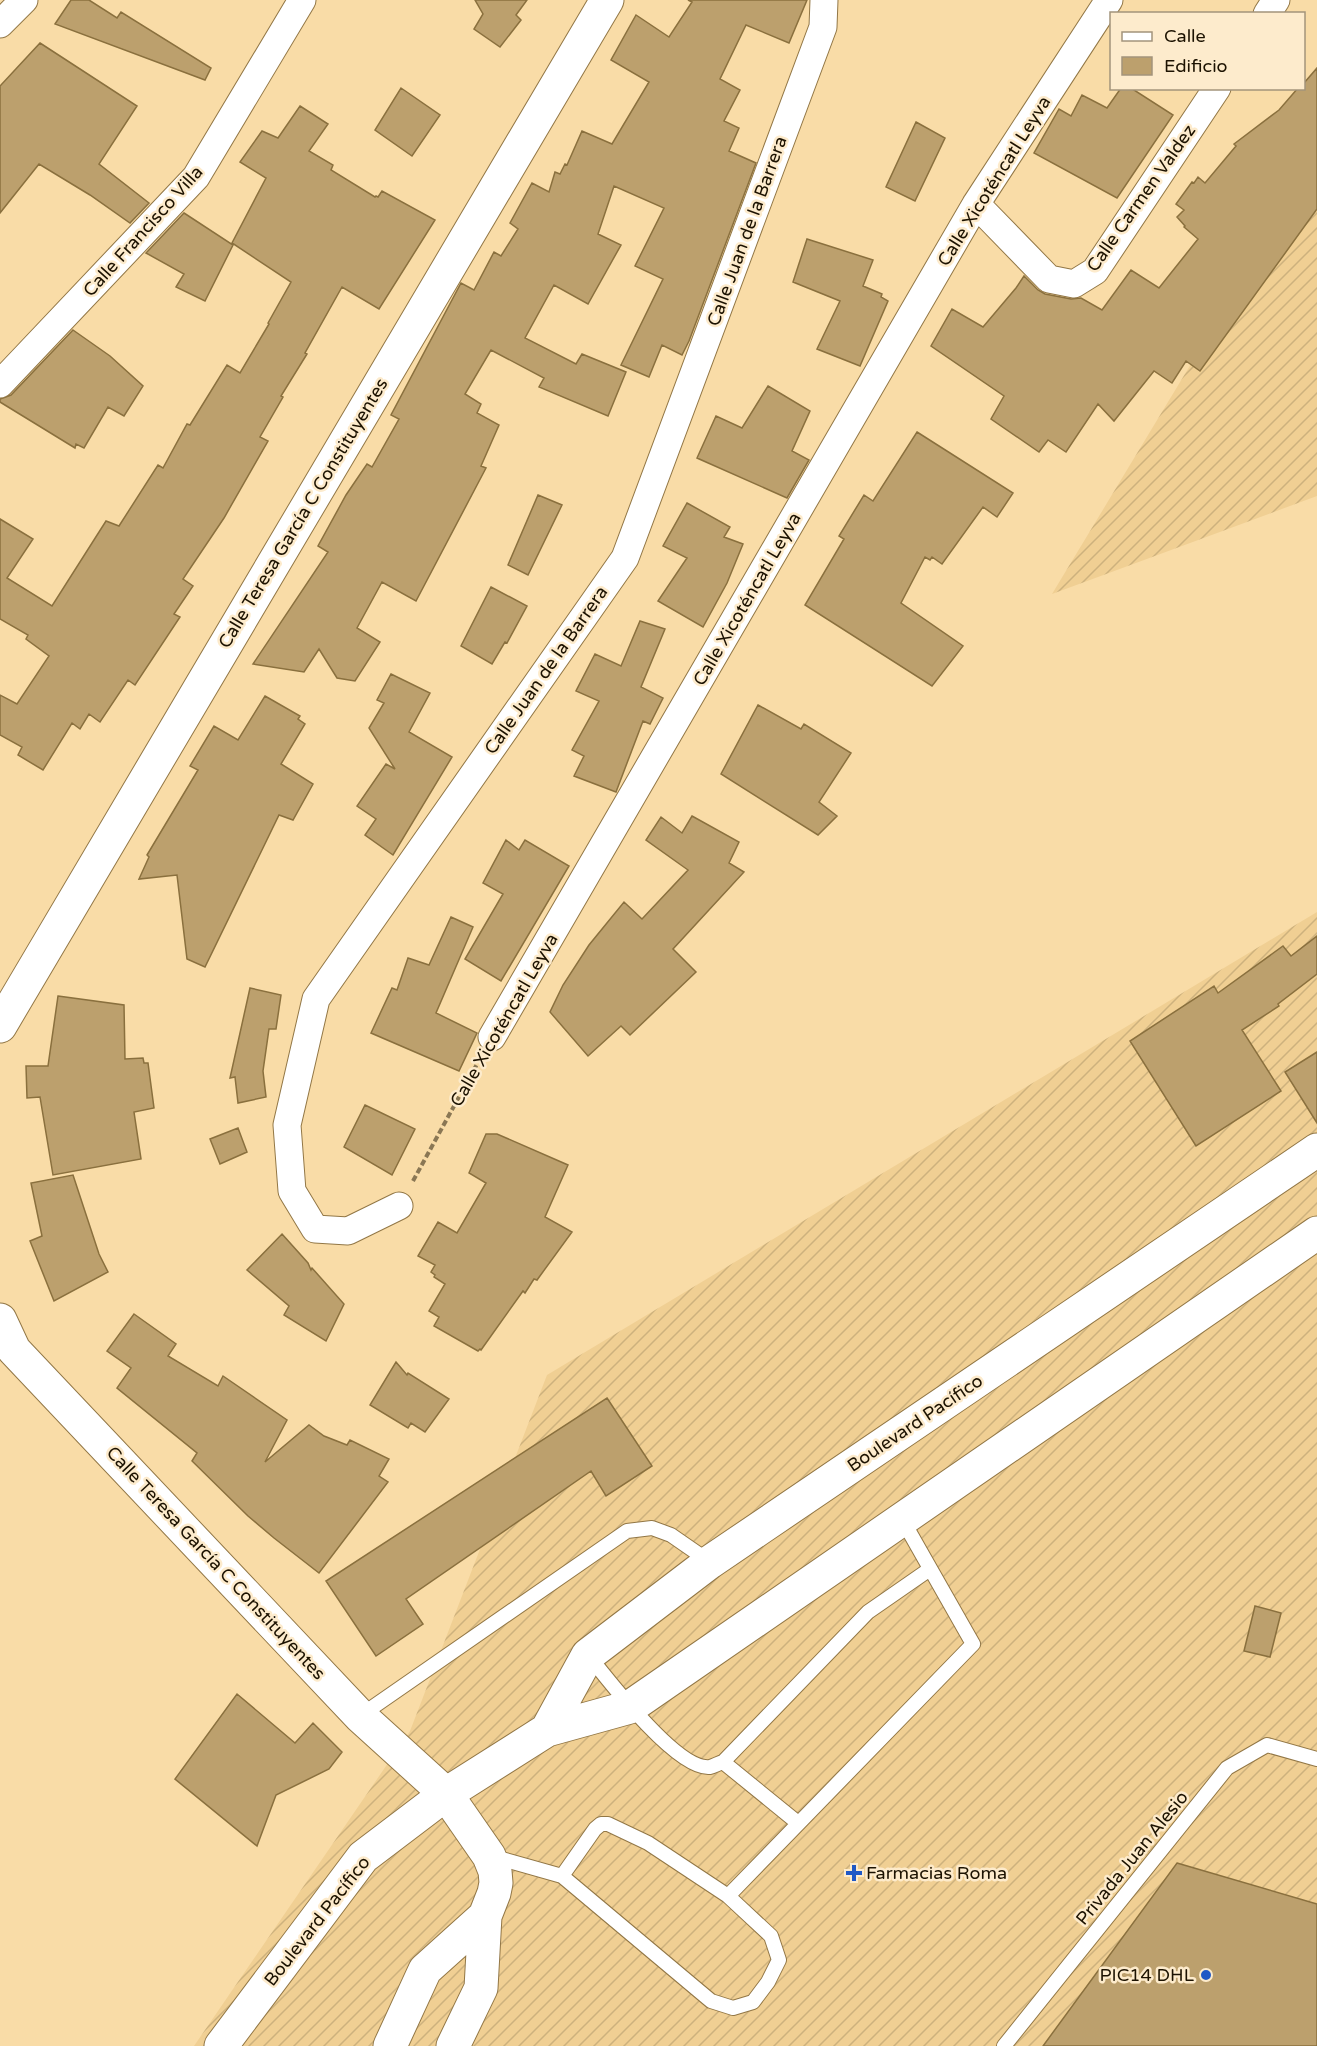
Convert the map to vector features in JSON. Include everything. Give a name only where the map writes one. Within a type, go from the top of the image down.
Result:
[{"type":"main road","name":"Calle Teresa García C Constituyentes","points":[[0,1026],[607,0]]},
{"type":"main road","name":"Boulevard Pacífico","points":[[547,1730],[588,1655],[710,1562],[1317,1150]]},
{"type":"main road","name":"Boulevard Pacífico","points":[[221,2046],[363,1857],[446,1794],[547,1730],[630,1707],[1317,1233]]},
{"type":"main road","name":"Calle Teresa García C Constituyentes","points":[[0,1320],[7,1352],[360,1716],[446,1794],[489,1856]]},
{"type":"main road","points":[[453,2046],[481,1988],[485,1916],[496,1883],[495,1871],[489,1856]]},
{"type":"main road","points":[[390,2046],[425,1970],[485,1916]]},
{"type":"street","points":[[0,24],[24,0]]},
{"type":"street","name":"Calle Francisco Villa","points":[[0,384],[196,177],[302,0]]},
{"type":"street","name":"Calle Juan de la Barrera","points":[[399,1206],[348,1232],[315,1229],[292,1191],[287,1125],[316,999],[625,558],[823,27],[824,0]]},
{"type":"street","name":"Calle Xicoténcatl Leyva","points":[[492,1037],[976,204],[1109,0]]},
{"type":"street","name":"Calle Carmen Valdez","points":[[976,204],[1049,279],[1074,284],[1095,271],[1216,90]]},
{"type":"lane","points":[[728,1896],[973,1644],[902,1519]]},
{"type":"lane","points":[[360,1716],[627,1531],[652,1528],[671,1536],[710,1562]]},
{"type":"lane","points":[[588,1655],[630,1707],[686,1760],[709,1767],[723,1762],[868,1612],[930,1569]]},
{"type":"lane","name":"Privada Juan Alesio","points":[[1004,2046],[1227,1768],[1267,1745],[1317,1759]]},
{"type":"lane","points":[[723,1762],[798,1823]]},
{"type":"lane","points":[[489,1856],[562,1876],[711,2001],[733,2008],[753,2002],[768,1982],[779,1960],[771,1936],[728,1896],[648,1843],[608,1824],[601,1824],[595,1829],[562,1876]]},
{"type":"path","name":"Calle Xicoténcatl Leyva","points":[[399,1206],[492,1037]]},
{"type":"shaded area","points":[[1317,191],[1317,496],[1052,594],[1200,349]]},
{"type":"shaded area","points":[[1317,912],[1317,2046],[194,2046],[410,1731],[547,1375]]},
{"type":"building","points":[[71,0],[89,0],[117,18],[121,12],[211,68],[205,80],[55,24]]},
{"type":"building","points":[[475,0],[527,0],[516,15],[521,20],[500,47],[474,29],[483,14]]},
{"type":"building","points":[[688,0],[807,0],[789,43],[746,25],[720,79],[740,90],[724,121],[739,128],[729,151],[756,163],[682,355],[662,345],[649,377],[621,365],[663,279],[635,266],[664,208],[614,186],[598,234],[621,245],[588,304],[554,285],[525,338],[576,364],[582,354],[626,372],[608,416],[539,387],[544,378],[491,350],[465,394],[481,404],[477,413],[499,425],[481,466],[486,468],[416,601],[382,582],[357,628],[380,642],[355,681],[337,678],[319,649],[304,672],[253,664],[328,552],[318,546],[346,495],[367,464],[372,467],[399,419],[391,415],[461,283],[474,290],[494,252],[501,256],[518,229],[510,223],[532,183],[549,192],[555,172],[560,174],[565,164],[567,165],[582,131],[612,144],[649,82],[611,60],[636,15],[669,37],[692,2]]},
{"type":"building","points":[[40,43],[137,106],[99,164],[149,203],[130,223],[39,164],[0,213],[0,86]]},
{"type":"building","points":[[1317,68],[1317,209],[1200,371],[1186,361],[1172,383],[1154,371],[1114,421],[1098,404],[1066,452],[1048,440],[1039,452],[991,419],[1004,396],[931,346],[952,309],[983,327],[1024,276],[1045,294],[1071,299],[1081,298],[1102,310],[1131,270],[1159,288],[1198,239],[1184,227],[1177,217],[1184,210],[1176,204],[1198,177],[1205,183],[1236,146],[1234,144],[1279,110],[1296,90],[1305,90],[1305,82]]},
{"type":"building","points":[[401,88],[440,115],[412,156],[375,130]]},
{"type":"building","points":[[1120,90],[1134,90],[1173,115],[1117,198],[1034,153],[1059,109],[1071,116],[1082,95],[1107,108]]},
{"type":"building","points":[[300,106],[328,124],[309,151],[333,165],[331,170],[375,197],[378,197],[382,191],[435,220],[379,309],[342,287],[260,437],[268,441],[224,518],[183,579],[193,586],[174,614],[180,617],[135,685],[128,680],[100,722],[89,714],[80,729],[72,723],[43,770],[18,755],[22,747],[0,735],[0,695],[17,704],[49,656],[26,639],[28,635],[0,619],[0,519],[33,539],[7,578],[52,606],[106,521],[119,526],[158,465],[163,468],[187,424],[190,425],[227,365],[240,373],[291,282],[232,243],[266,178],[240,162],[262,131],[278,138]]},
{"type":"building","points":[[916,122],[945,138],[915,201],[886,187]]},
{"type":"building","points":[[184,213],[233,245],[205,301],[176,287],[184,274],[146,253]]},
{"type":"building","points":[[807,239],[873,260],[863,286],[882,294],[881,297],[888,301],[860,366],[817,349],[840,301],[793,282]]},
{"type":"building","points":[[73,330],[110,356],[143,386],[124,416],[108,407],[84,448],[76,444],[75,448],[0,402],[0,399],[11,395]]},
{"type":"building","points":[[768,386],[810,411],[792,451],[809,460],[787,498],[697,458],[716,416],[742,428]]},
{"type":"building","points":[[917,432],[1013,493],[997,517],[983,507],[942,564],[932,557],[930,560],[925,557],[901,603],[963,646],[932,686],[805,605],[844,539],[839,536],[864,495],[873,501]]},
{"type":"building","points":[[538,495],[562,505],[528,575],[508,565]]},
{"type":"building","points":[[687,503],[730,527],[724,537],[743,544],[727,583],[703,627],[658,601],[687,558],[663,546]]},
{"type":"building","points":[[491,587],[527,606],[507,643],[505,642],[492,664],[461,646]]},
{"type":"building","points":[[640,621],[665,629],[641,687],[663,698],[650,724],[643,721],[616,792],[574,776],[584,756],[572,750],[599,701],[576,691],[595,654],[621,666]]},
{"type":"building","points":[[391,674],[430,693],[409,732],[452,757],[393,855],[365,835],[376,819],[357,806],[386,764],[395,769],[369,728],[384,703],[377,700]]},
{"type":"building","points":[[265,696],[300,716],[298,719],[305,724],[281,764],[313,784],[293,820],[279,815],[205,967],[187,959],[177,875],[139,879],[149,857],[147,855],[198,770],[190,766],[214,726],[238,740]]},
{"type":"building","points":[[758,705],[801,729],[804,724],[851,753],[819,802],[837,816],[818,835],[721,774]]},
{"type":"building","points":[[692,816],[739,842],[729,863],[744,872],[673,949],[696,972],[630,1035],[621,1026],[588,1056],[550,1012],[563,985],[589,945],[624,902],[642,919],[688,870],[646,840],[661,817],[682,833]]},
{"type":"building","points":[[506,840],[519,850],[525,840],[569,866],[501,981],[465,959],[503,894],[483,883]]},
{"type":"building","points":[[451,917],[473,927],[436,1013],[477,1033],[459,1071],[371,1033],[392,988],[397,990],[408,958],[429,965]]},
{"type":"building","points":[[1317,936],[1317,974],[1278,1004],[1279,1006],[1242,1030],[1281,1091],[1196,1146],[1130,1041],[1214,986],[1218,993],[1283,946],[1291,956]]},
{"type":"building","points":[[250,988],[281,995],[276,1029],[269,1029],[263,1071],[266,1097],[238,1103],[235,1077],[230,1078]]},
{"type":"building","points":[[58,996],[124,1005],[125,1059],[143,1058],[144,1063],[148,1063],[154,1108],[134,1112],[141,1159],[53,1175],[40,1097],[27,1098],[26,1066],[48,1066]]},
{"type":"building","points":[[1317,1052],[1317,1123],[1285,1072]]},
{"type":"building","points":[[365,1105],[415,1129],[392,1175],[344,1147]]},
{"type":"building","points":[[238,1128],[247,1152],[220,1164],[210,1139]]},
{"type":"building","points":[[486,1134],[497,1134],[568,1165],[545,1217],[572,1232],[537,1280],[534,1279],[525,1293],[523,1291],[481,1350],[478,1351],[434,1326],[439,1317],[429,1311],[445,1284],[434,1277],[435,1275],[431,1272],[435,1265],[418,1256],[438,1222],[457,1233],[486,1183],[469,1173]]},
{"type":"building","points":[[73,1175],[99,1254],[108,1272],[54,1301],[30,1241],[42,1236],[31,1183]]},
{"type":"building","points":[[282,1234],[308,1263],[311,1270],[312,1268],[344,1304],[326,1341],[284,1315],[289,1306],[247,1270]]},
{"type":"building","points":[[134,1314],[176,1344],[168,1356],[218,1386],[223,1376],[287,1420],[265,1462],[309,1425],[324,1436],[347,1445],[350,1440],[389,1459],[379,1476],[388,1482],[319,1573],[248,1516],[192,1461],[197,1453],[117,1388],[131,1368],[107,1351]]},
{"type":"building","points":[[396,1362],[407,1375],[408,1373],[449,1399],[425,1432],[411,1423],[408,1428],[370,1405]]},
{"type":"building","points":[[607,1398],[652,1466],[606,1496],[591,1471],[406,1599],[423,1624],[376,1656],[326,1581]]},
{"type":"building","points":[[1255,1606],[1281,1613],[1270,1657],[1244,1651]]},
{"type":"building","points":[[237,1694],[295,1743],[313,1723],[342,1752],[329,1769],[276,1795],[257,1846],[175,1779]]},
{"type":"building","name":"PIC14 DHL","points":[[1177,1863],[1317,1904],[1317,2046],[1043,2046]]},
{"type":"place","name":"Farmacias Roma","points":[[854,1873]]},
{"type":"place","name":"PIC14 DHL","points":[[1206,1975]]}]
